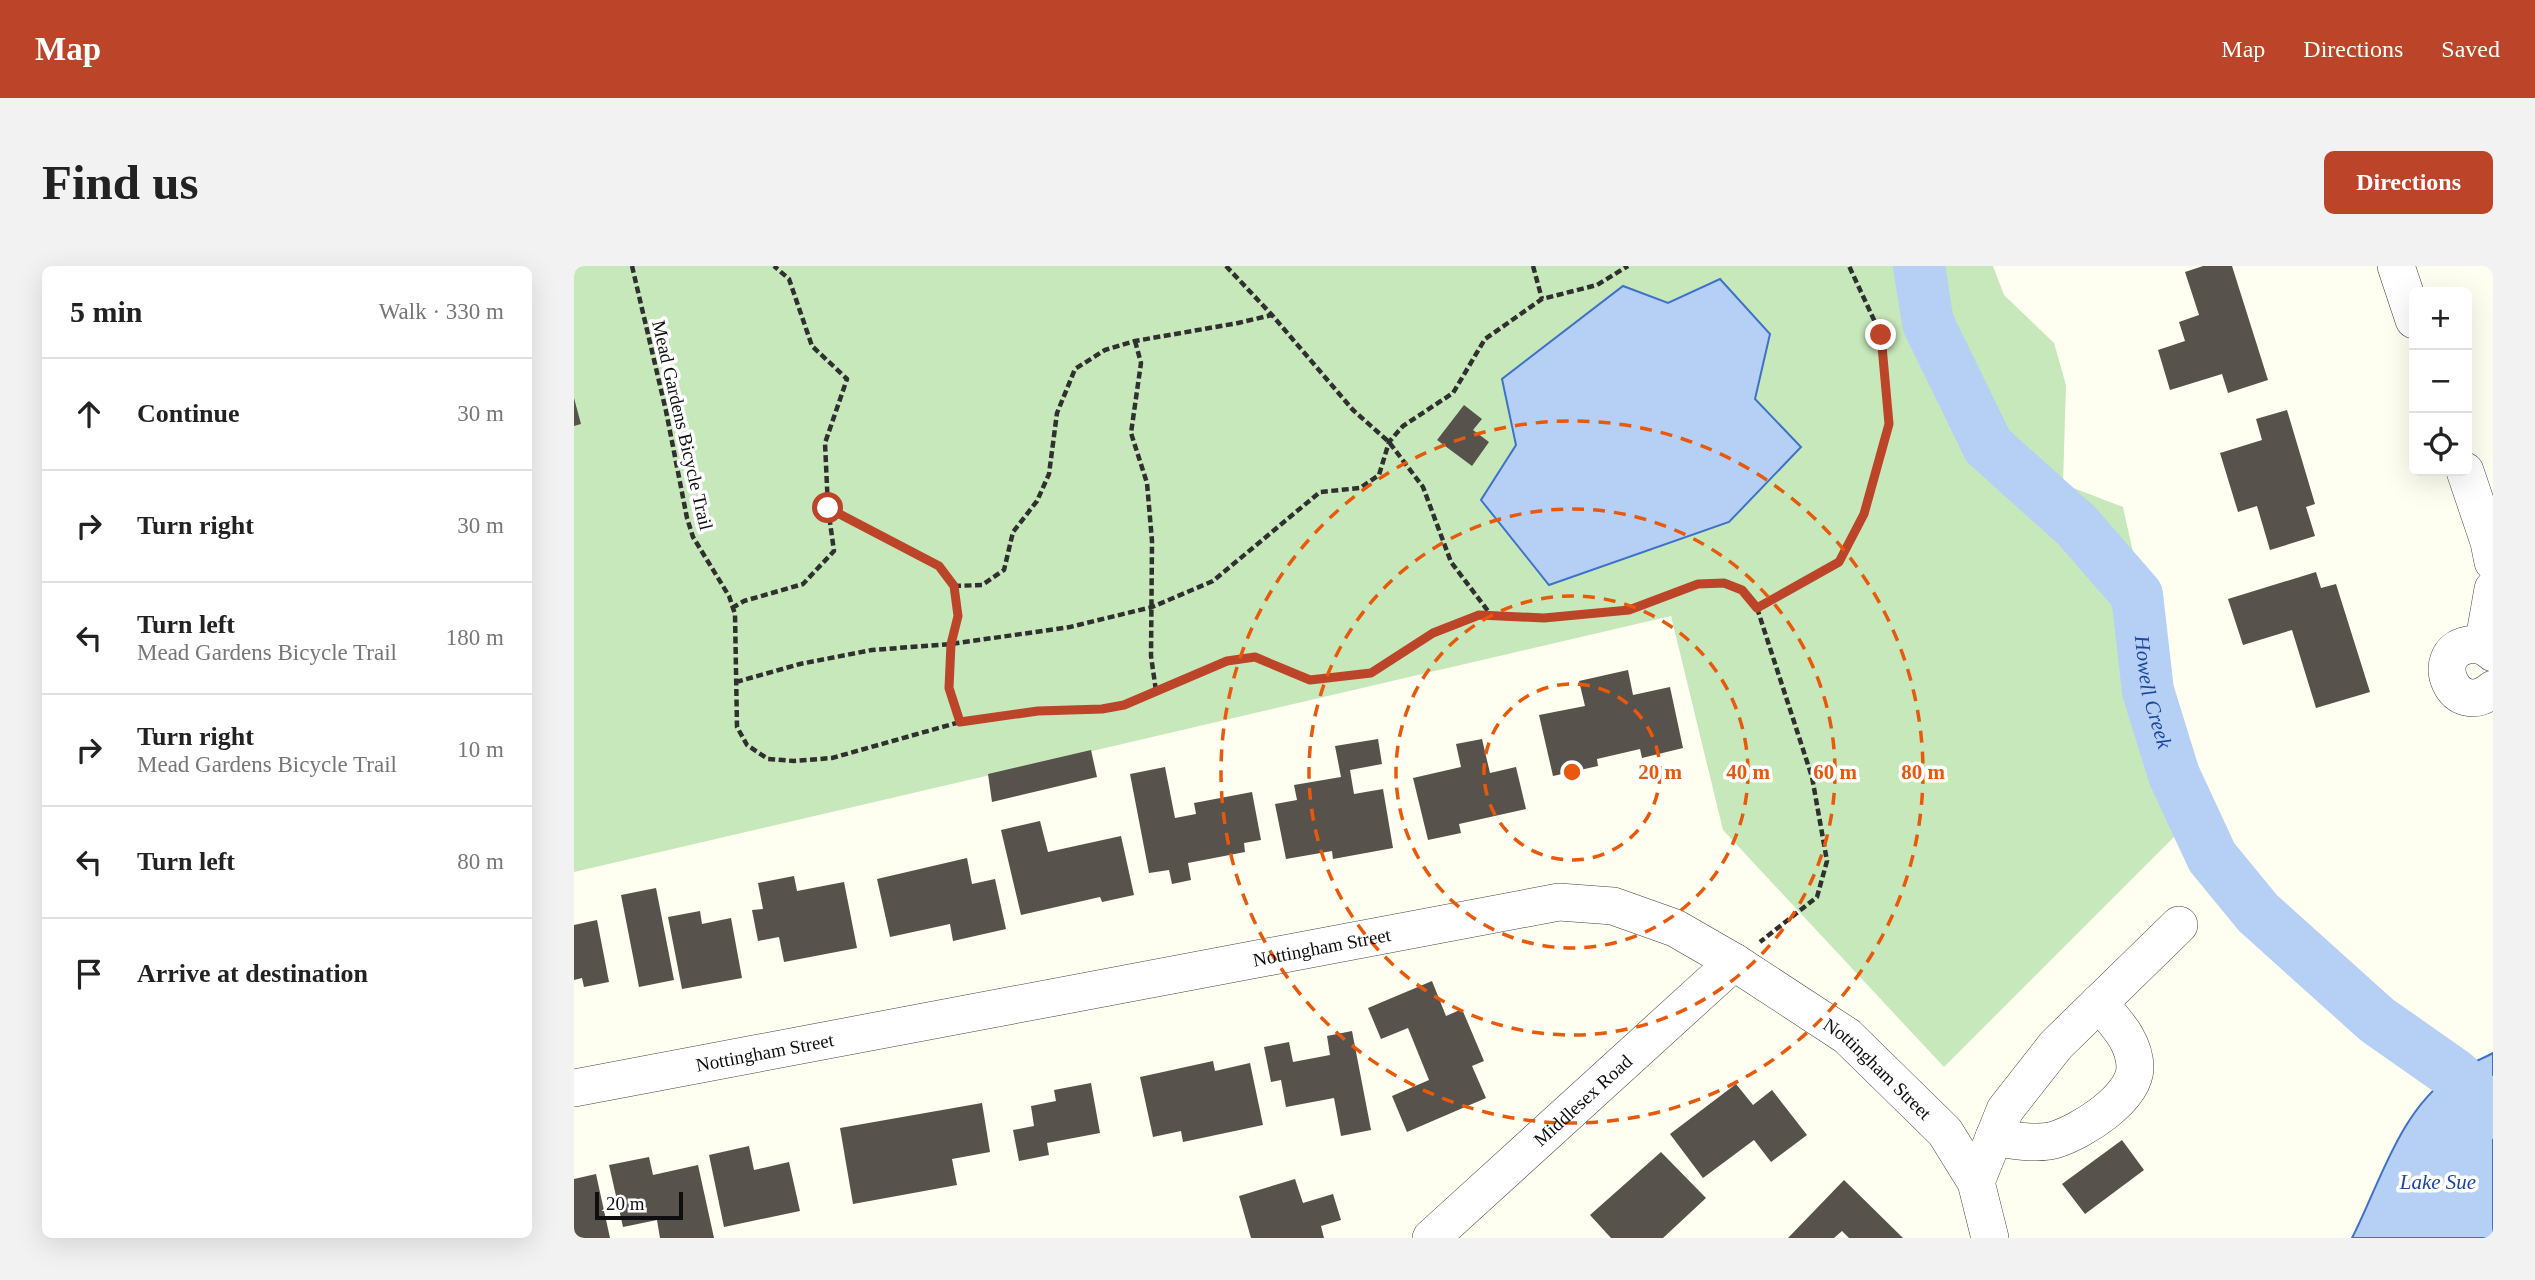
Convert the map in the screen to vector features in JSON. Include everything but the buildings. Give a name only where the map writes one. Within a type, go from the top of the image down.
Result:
[{"type":"street","points":[[2396,266],[2409,305]]},
{"type":"street","points":[[2467,476],[2493,562]]},
{"type":"street","points":[[2493,589],[2488,649],[2465,645],[2457,649],[2447,663],[2446,671],[2452,688],[2466,697],[2484,696],[2493,689]]},
{"type":"street","name":"Nottingham Street","points":[[574,1088],[1559,902],[1613,906],[1675,928],[1734,962],[1847,1036],[1945,1132],[1976,1182],[1990,1238]]},
{"type":"street","points":[[1976,1182],[2005,1110],[2056,1045],[2179,925]]},
{"type":"street","name":"Middlesex Road","points":[[1431,1238],[1734,962]]},
{"type":"street","points":[[1994,1137],[2052,1140],[2092,1121],[2117,1101],[2131,1085],[2135,1067],[2124,1032],[2099,1003]]},
{"type":"path","name":"Mead Gardens Bicycle Trail","points":[[632,266],[666,411],[687,519],[693,537],[729,596],[735,614],[737,727],[747,746],[768,758],[794,761],[832,758],[960,722],[1038,711],[1102,709],[1124,705],[1227,661],[1255,657],[1310,680],[1371,673],[1433,633],[1479,615],[1544,618],[1629,610],[1698,584],[1724,583],[1742,590],[1757,608]]},
{"type":"path","points":[[732,608],[744,601],[803,584],[834,551],[828,508],[825,443],[847,379],[812,346],[789,279],[774,266]]},
{"type":"path","points":[[1226,266],[1353,410],[1389,442],[1423,487],[1451,562],[1492,616]]},
{"type":"path","points":[[1533,266],[1542,299]]},
{"type":"path","points":[[736,682],[800,664],[872,650],[951,644],[1070,627],[1152,607],[1213,581],[1320,492],[1360,488],[1379,475],[1389,442],[1403,426],[1453,393],[1485,339],[1542,299],[1597,285],[1628,266]]},
{"type":"path","points":[[1734,962],[1817,897],[1827,861],[1812,777],[1757,608],[1839,562],[1864,514],[1889,424],[1881,335],[1849,266]]},
{"type":"path","points":[[954,586],[982,584],[1004,570],[1013,532],[1037,501],[1049,474],[1057,413],[1075,369],[1105,350],[1135,341],[1272,315]]},
{"type":"path","points":[[1135,341],[1141,363],[1131,433],[1147,483],[1152,541],[1151,656],[1156,691]]},
{"type":"path","points":[[828,508],[939,566],[954,586],[958,616],[951,644],[949,688],[960,722]]},
{"type":"green space","points":[[574,266],[1993,266],[2004,295],[2054,343],[2066,385],[2063,484],[2123,507],[2192,819],[1944,1067],[1723,830],[1671,616],[574,872]]},
{"type":"water","points":[[1720,279],[1770,334],[1755,399],[1801,447],[1729,522],[1549,585],[1481,500],[1516,445],[1502,379],[1623,286],[1668,303]]},
{"type":"water","name":"Lake Sue","points":[[2493,1053],[2493,1238],[2352,1238],[2393,1148],[2419,1107],[2454,1073]]},
{"type":"waterway","name":"Howell Creek","points":[[1919,266],[1928,323],[1988,446],[2077,526],[2137,595],[2148,691],[2174,775],[2212,857],[2258,913],[2377,1020],[2454,1074],[2493,1113]]},
{"type":"route","points":[[828,508],[939,566],[954,586],[958,616],[951,644],[949,688],[960,722],[1038,711],[1102,709],[1124,705],[1227,661],[1255,657],[1310,680],[1371,673],[1433,633],[1479,615],[1544,618],[1629,610],[1698,584],[1724,583],[1742,590],[1757,608],[1839,562],[1864,514],[1889,424],[1881,335]]}]
